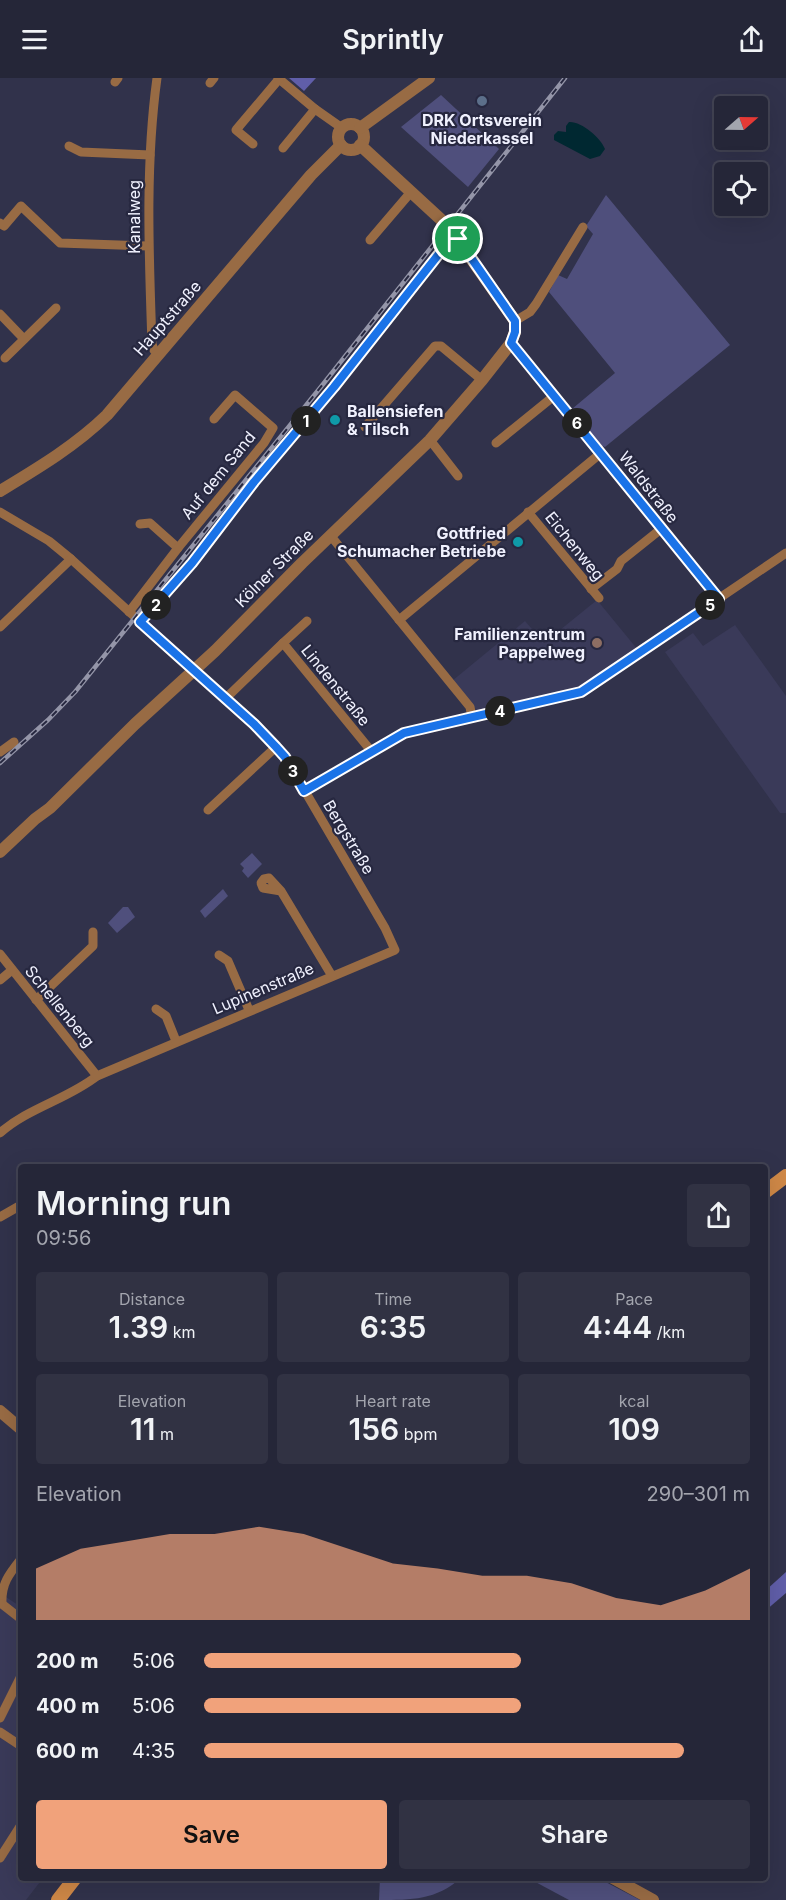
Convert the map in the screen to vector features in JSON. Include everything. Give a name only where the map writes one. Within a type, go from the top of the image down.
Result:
[{"type":"main road","points":[[768,1190],[786,1176]]},
{"type":"main road","points":[[58,1900],[73,1881]]},
{"type":"street","name":"Kanalweg","points":[[157,78],[150,155],[148,246],[152,344],[158,354]]},
{"type":"street","points":[[360,128],[429,78]]},
{"type":"street","points":[[253,144],[236,130],[279,79],[342,128]]},
{"type":"street","points":[[283,148],[315,109]]},
{"type":"street","points":[[351,124],[360,128],[363,136],[360,145],[353,149],[341,145],[338,136],[342,128],[351,124]]},
{"type":"street","name":"Hauptstraße","points":[[0,492],[85,436],[107,415],[311,175],[341,145]]},
{"type":"street","points":[[360,145],[448,226],[515,321],[530,312],[536,304],[583,227]]},
{"type":"street","points":[[69,146],[81,152],[150,155]]},
{"type":"street","points":[[370,240],[411,192]]},
{"type":"street","points":[[0,223],[4,226],[21,206],[60,243],[148,246]]},
{"type":"street","points":[[140,622],[192,563],[254,482],[334,387],[442,250],[458,239]]},
{"type":"street","points":[[5,358],[56,308]]},
{"type":"street","points":[[0,314],[24,339]]},
{"type":"street","name":"Kölner Straße","points":[[0,852],[50,808],[215,651],[330,535],[430,441],[511,343],[515,332],[515,321]]},
{"type":"street","name":"Waldstraße","points":[[511,343],[719,599]]},
{"type":"street","points":[[365,427],[435,346],[441,346],[482,380]]},
{"type":"street","name":"Auf dem Sand","points":[[129,612],[178,548],[233,483],[273,428],[235,395],[214,419]]},
{"type":"street","points":[[496,443],[554,396]]},
{"type":"street","points":[[430,441],[458,476]]},
{"type":"street","points":[[399,620],[602,453]]},
{"type":"street","name":"Bergstraße","points":[[0,512],[49,541],[225,699],[285,757],[385,928],[395,950],[363,963]]},
{"type":"street","name":"Eichenweg","points":[[528,512],[598,598]]},
{"type":"street","points":[[140,524],[150,523],[178,548]]},
{"type":"street","points":[[591,589],[661,529]]},
{"type":"street","points":[[330,535],[470,707],[472,717]]},
{"type":"street","points":[[304,791],[404,733],[581,692],[786,553]]},
{"type":"street","points":[[0,627],[71,560]]},
{"type":"street","points":[[283,643],[307,621]]},
{"type":"street","name":"Lindenstraße","points":[[225,699],[283,643],[372,752]]},
{"type":"street","points":[[0,752],[14,742]]},
{"type":"street","points":[[208,810],[276,747]]},
{"type":"street","points":[[281,891],[332,976]]},
{"type":"street","points":[[36,1000],[93,946],[93,932]]},
{"type":"street","name":"Schellenberg","points":[[0,954],[97,1076]]},
{"type":"street","points":[[219,955],[228,961],[249,1010]]},
{"type":"street","name":"Lupinenstraße","points":[[0,1134],[54,1100],[81,1088],[97,1076],[363,963]]},
{"type":"street","points":[[0,980],[12,970]]},
{"type":"street","points":[[156,1009],[166,1016],[176,1041]]},
{"type":"street","points":[[0,1217],[18,1207]]},
{"type":"street","points":[[0,1411],[18,1426]]},
{"type":"street","points":[[18,1563],[6,1578],[1,1591],[1,1604],[18,1617]]},
{"type":"street","points":[[0,1718],[18,1682]]},
{"type":"street","points":[[0,1732],[18,1744]]},
{"type":"street","points":[[0,1858],[18,1831]]},
{"type":"street","points":[[618,1881],[653,1900]]},
{"type":"shaded area","points":[[289,78],[316,78],[304,91]]},
{"type":"shaded area","points":[[441,95],[499,149],[468,187],[401,127]]},
{"type":"shaded area","points":[[569,122],[585,127],[599,140],[605,149],[600,156],[590,159],[554,140],[554,135],[558,131],[566,132]]},
{"type":"shaded area","points":[[606,195],[730,345],[605,447],[572,409],[615,373],[549,292],[558,275],[567,279],[593,234],[586,226]]},
{"type":"shaded area","points":[[597,600],[638,650],[581,690],[479,713],[452,681],[525,621],[544,643]]},
{"type":"shaded area","points":[[735,625],[786,696],[786,813],[780,813],[665,652],[693,633],[703,646]]},
{"type":"shaded area","points":[[252,853],[262,864],[248,878],[240,864]]},
{"type":"shaded area","points":[[223,889],[228,896],[205,918],[200,911]]},
{"type":"shaded area","points":[[123,907],[128,907],[135,917],[117,933],[108,923]]},
{"type":"shaded area","points":[[786,1572],[786,1593],[768,1608],[768,1588]]},
{"type":"shaded area","points":[[0,1593],[18,1605],[18,1881],[41,1881],[26,1900],[0,1900]]},
{"type":"shaded area","points":[[380,1881],[457,1881],[433,1895],[413,1899],[379,1900]]},
{"type":"shaded area","points":[[534,1881],[604,1881],[640,1900],[569,1900]]},
{"type":"railway","points":[[0,763],[75,692],[324,383],[565,78]]},
{"type":"place","name":"DRK Ortsverein Niederkassel","points":[[482,101]]},
{"type":"place","name":"Ballensiefen & Tilsch","points":[[335,420]]},
{"type":"place","name":"Gottfried Schumacher Betriebe","points":[[518,542]]},
{"type":"place","name":"Familienzentrum Pappelweg","points":[[597,643]]},
{"type":"route","points":[[458,239],[515,321],[515,332],[511,343],[719,599],[581,692],[404,733],[304,791],[285,757],[254,724],[140,622],[192,563],[254,482],[382,328],[442,250],[458,239]]}]
